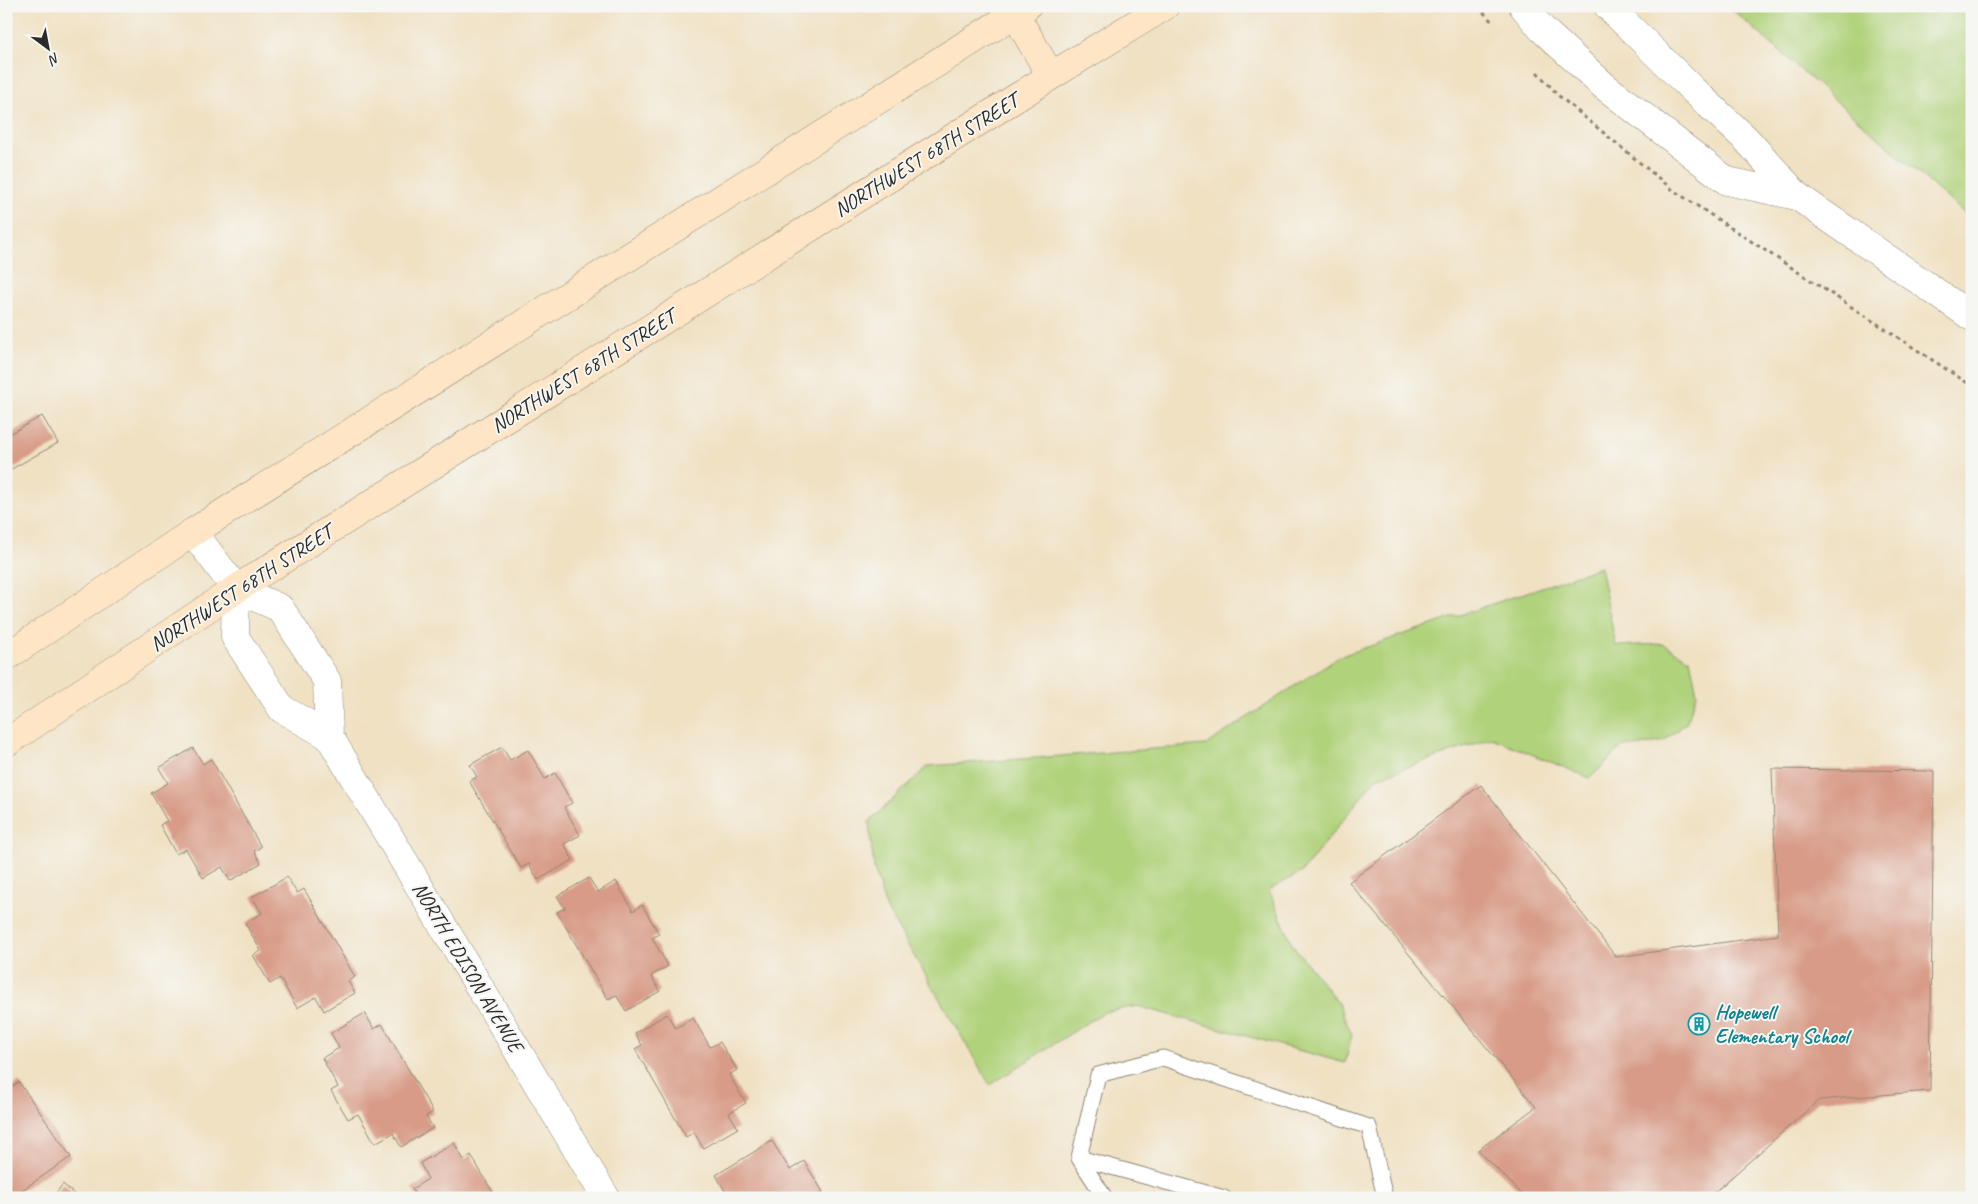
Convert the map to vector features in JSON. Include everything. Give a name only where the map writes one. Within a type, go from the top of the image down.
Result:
[{"type":"main road","name":"NORTHWEST 68TH STREET","points":[[6,743],[236,589],[1165,6]]},
{"type":"main road","points":[[6,657],[193,532],[1021,10],[1051,76]]},
{"type":"street","points":[[1523,6],[1542,29],[1603,85],[1728,181],[1797,196]]},
{"type":"street","points":[[1608,6],[1686,84],[1746,139],[1797,196],[1972,317]]},
{"type":"street","name":"NORTH EDISON AVENUE","points":[[193,532],[236,589],[280,608],[327,681],[329,736]]},
{"type":"street","name":"NORTH EDISON AVENUE","points":[[236,589],[235,637],[282,708],[329,736],[606,1198]]},
{"type":"lane","points":[[1105,1198],[1079,1158],[1098,1075],[1163,1058],[1369,1127],[1385,1198]]},
{"type":"lane","points":[[1079,1158],[1224,1198]]},
{"type":"green space","points":[[1728,6],[1972,6],[1972,220]]},
{"type":"green space","points":[[1600,567],[1616,646],[1663,644],[1690,659],[1697,694],[1686,723],[1664,741],[1636,747],[1623,746],[1590,778],[1492,738],[1376,778],[1302,872],[1269,890],[1292,944],[1338,1003],[1352,1035],[1345,1063],[1137,1006],[1104,1012],[990,1085],[886,908],[874,869],[869,822],[928,766],[1206,745],[1338,657]]},
{"type":"building","points":[[42,416],[58,443],[6,472],[6,436]]},
{"type":"building","points":[[502,747],[510,760],[528,750],[545,779],[555,773],[572,803],[564,807],[580,835],[564,844],[573,860],[538,880],[529,864],[521,868],[469,781],[477,777],[470,765]]},
{"type":"building","points":[[193,748],[203,764],[211,759],[261,847],[254,851],[261,863],[230,881],[222,867],[203,878],[186,849],[176,854],[160,825],[167,821],[151,793],[168,783],[159,768]]},
{"type":"building","name":"Hopewell Elementary School","points":[[1772,769],[1934,771],[1930,1091],[1819,1100],[1708,1198],[1526,1198],[1478,1150],[1536,1107],[1349,882],[1481,785],[1616,957],[1778,935]]},
{"type":"building","points":[[287,877],[297,893],[304,889],[355,977],[348,981],[355,993],[324,1011],[316,997],[297,1008],[280,978],[270,984],[253,955],[261,951],[245,923],[262,913],[252,897]]},
{"type":"building","points":[[589,878],[598,892],[616,881],[633,911],[642,905],[659,934],[652,938],[668,966],[651,976],[660,991],[626,1011],[616,995],[608,999],[557,912],[565,908],[557,896]]},
{"type":"building","points":[[365,1013],[374,1029],[382,1024],[433,1112],[426,1116],[433,1128],[401,1147],[393,1133],[375,1143],[358,1114],[348,1119],[331,1091],[338,1087],[322,1058],[339,1048],[331,1033]]},
{"type":"building","points":[[667,1014],[675,1028],[693,1018],[710,1047],[720,1042],[737,1070],[729,1075],[746,1103],[729,1113],[738,1128],[703,1148],[694,1132],[686,1137],[635,1049],[642,1045],[635,1033]]},
{"type":"building","points":[[19,1082],[71,1157],[10,1198],[6,1193],[6,1091]]},
{"type":"building","points":[[772,1141],[790,1170],[804,1161],[823,1192],[814,1198],[729,1198],[716,1175]]},
{"type":"building","points":[[454,1143],[464,1160],[471,1155],[496,1198],[417,1198],[412,1189],[428,1179],[420,1163]]},
{"type":"building","points":[[63,1184],[78,1198],[52,1198]]},
{"type":"place","name":"Hopewell Elementary School","points":[[1699,1024]]}]
